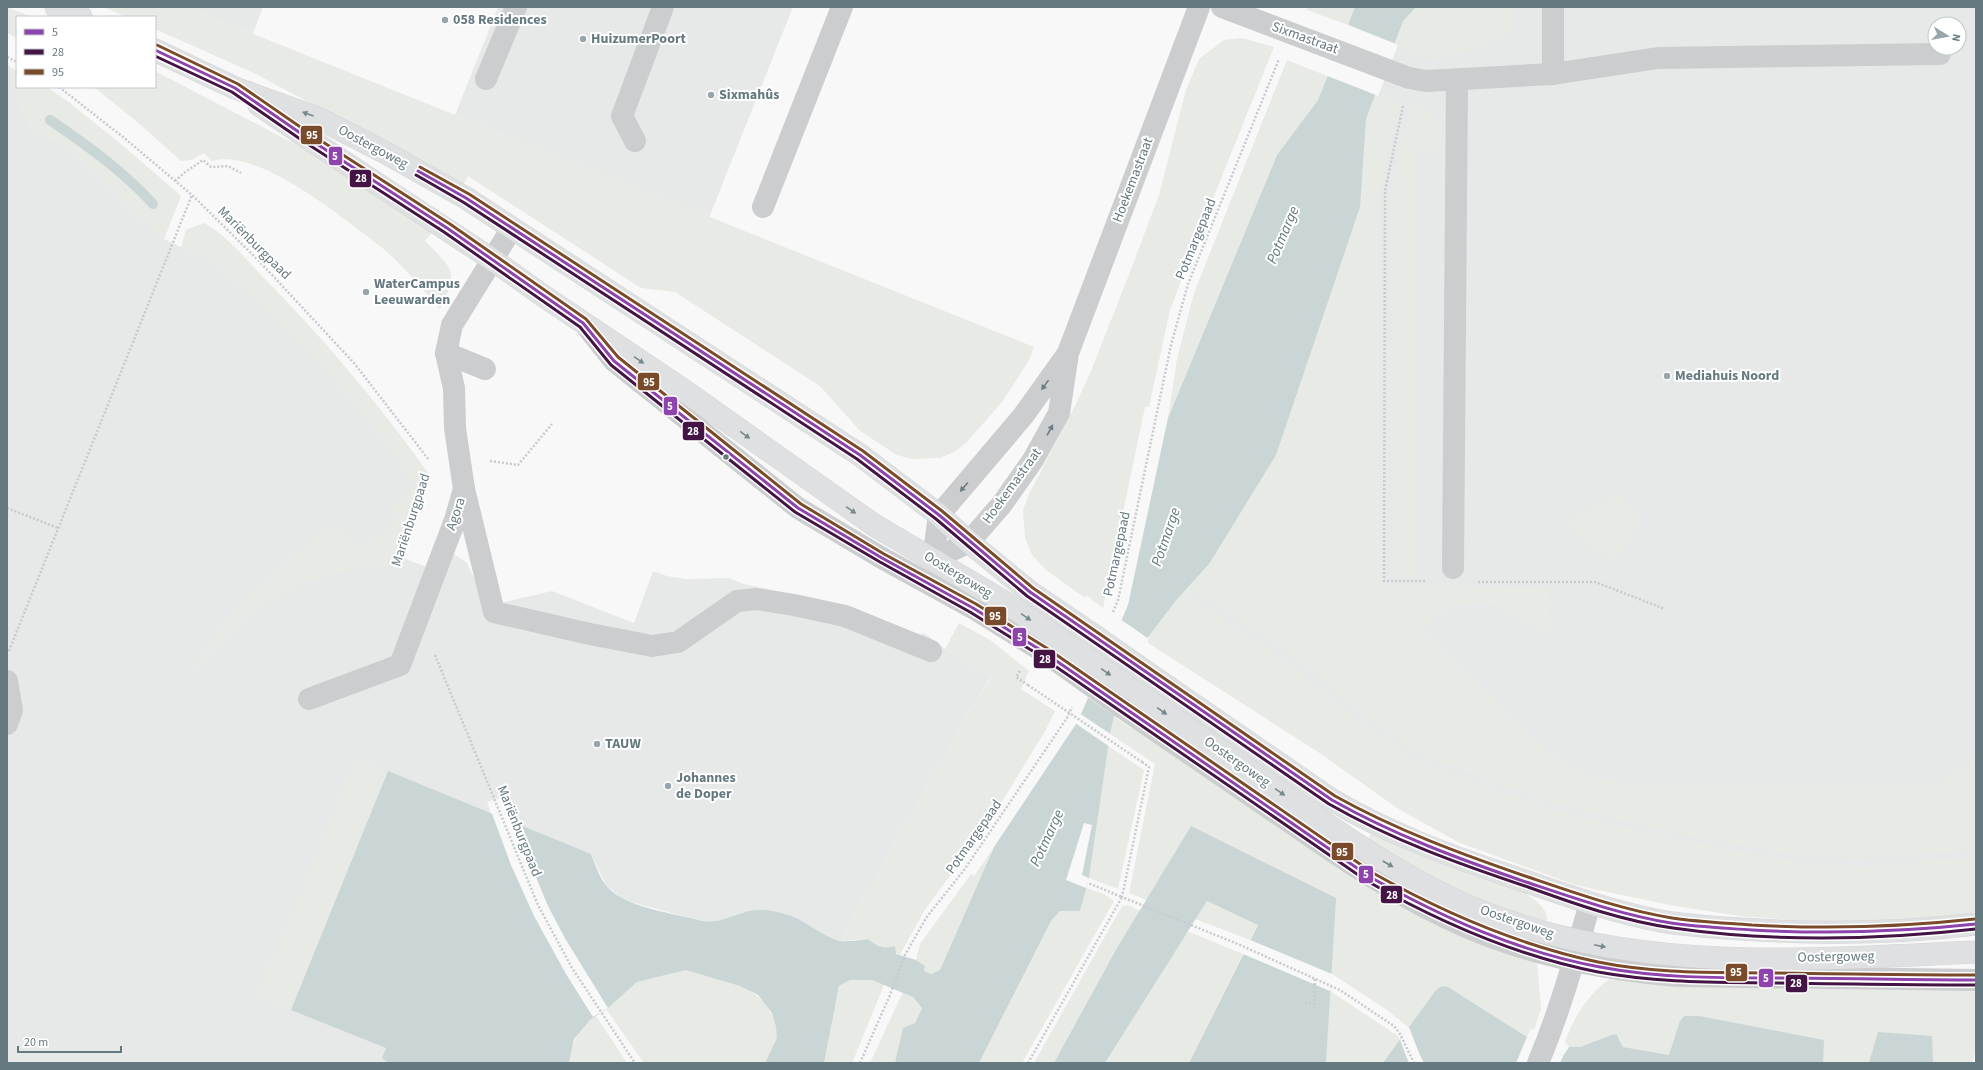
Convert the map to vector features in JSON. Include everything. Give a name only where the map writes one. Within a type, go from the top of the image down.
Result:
[{"type":"main road","points":[[56,7],[78,16]]},
{"type":"main road","name":"Oostergoweg","points":[[156,50],[235,88],[318,118],[384,152],[466,198],[860,455],[939,515],[968,542],[1030,592],[1325,796],[1358,816],[1457,857],[1590,903],[1663,921],[1727,928],[1832,933],[1892,932],[1976,924]]},
{"type":"main road","name":"Oostergoweg","points":[[235,88],[306,137],[493,260],[874,525],[1006,604],[1079,665],[1126,698],[1370,854],[1453,900],[1493,916],[1541,932],[1577,951],[1712,958],[1839,957],[1976,952]]},
{"type":"street","points":[[486,79],[516,7]]},
{"type":"street","points":[[635,141],[622,116],[663,7]]},
{"type":"street","points":[[763,207],[842,7]]},
{"type":"street","name":"Hoekemastraat","points":[[933,560],[968,542],[1002,504],[1033,460],[1059,413],[1068,353],[1199,7]]},
{"type":"street","name":"Sixmastraat","points":[[1222,7],[1409,78],[1426,81],[1553,74],[1658,58],[1927,54]]},
{"type":"street","points":[[1553,7],[1553,74]]},
{"type":"street","points":[[1453,568],[1458,80]]},
{"type":"street","name":"Agora","points":[[309,699],[400,665],[418,614],[455,520],[464,489],[455,428],[454,388],[446,353],[452,325],[512,228]]},
{"type":"street","name":"Oostergoweg","points":[[583,323],[614,361],[798,508],[882,558],[973,608],[1042,650],[1079,665]]},
{"type":"street","points":[[446,353],[485,369]]},
{"type":"street","name":"Hoekemastraat","points":[[939,515],[978,471],[1023,416],[1068,353]]},
{"type":"street","points":[[464,489],[494,612],[590,634],[652,646],[678,642],[737,601],[757,600],[794,605],[845,616],[931,652]]},
{"type":"street","points":[[933,560],[939,515]]},
{"type":"street","points":[[7,681],[12,710],[7,724]]},
{"type":"street","points":[[1538,1063],[1551,1033],[1577,951],[1590,903]]},
{"type":"street","name":"Oostergoweg","points":[[1577,951],[1633,973],[1677,976],[1976,980]]},
{"type":"path","name":"Potmargepaad","points":[[1112,614],[1118,600],[1171,345],[1188,284],[1289,32]]},
{"type":"path","points":[[7,57],[16,62]]},
{"type":"path","name":"Mariënburgpaad","points":[[60,88],[123,137],[192,195],[259,261],[354,363],[439,474],[459,458]]},
{"type":"path","points":[[175,181],[203,160],[211,167],[228,166],[241,173]]},
{"type":"path","points":[[7,656],[192,195]]},
{"type":"path","points":[[459,458],[518,465],[552,424]]},
{"type":"path","points":[[7,508],[58,528]]},
{"type":"path","name":"Mariënburgpaad","points":[[418,614],[538,905],[558,944],[600,1012],[635,1063]]},
{"type":"path","points":[[1028,685],[1149,767],[1122,897],[1028,1063]]},
{"type":"path","name":"Potmargepaad","points":[[860,1063],[890,995],[905,955],[926,918],[964,870],[1067,718],[1073,704]]},
{"type":"path","points":[[1088,883],[1240,945],[1340,990],[1394,1026],[1400,1034],[1414,1063]]},
{"type":"path","points":[[1305,1003],[1314,1004],[1314,978]]},
{"type":"shaded area","points":[[7,7],[30,16],[16,16],[16,38],[7,33]]},
{"type":"shaded area","points":[[103,7],[186,7],[1034,347],[1028,362],[1002,402],[966,443],[954,452],[940,458],[912,459],[897,455],[860,431],[820,386],[675,292],[641,288],[468,176],[463,185],[254,73],[156,29],[156,16],[125,16]]},
{"type":"shaded area","points":[[186,7],[263,7],[253,34]]},
{"type":"shaded area","points":[[498,7],[793,7],[709,218],[455,115]]},
{"type":"shaded area","points":[[1308,7],[1355,7],[1348,25],[1307,10]]},
{"type":"shaded area","points":[[1407,7],[1509,7],[1509,32],[1473,49],[1433,60],[1394,44]]},
{"type":"shaded area","points":[[1416,7],[1976,7],[1976,867],[1814,875],[1446,792],[1178,598],[1374,95],[1378,96],[1398,45],[1394,44]]},
{"type":"shaded area","points":[[1242,38],[1274,47],[1170,310],[1149,407],[1145,407],[1103,608],[1086,595],[1085,598],[1046,570],[1032,555],[1025,538],[1023,510],[1030,492],[1076,404],[1091,371],[1132,267],[1159,195],[1186,90],[1199,59],[1224,40]]},
{"type":"shaded area","points":[[1287,60],[1327,76],[1318,100],[1277,155],[1168,418],[1177,359],[1194,293]]},
{"type":"shaded area","points":[[7,65],[16,70],[16,88],[48,88],[70,103],[127,149],[181,196],[164,239],[74,152],[47,136],[32,133],[11,81],[7,79]]},
{"type":"shaded area","points":[[156,72],[295,144],[434,230],[425,241],[439,255],[450,270],[451,275],[448,291],[440,309],[410,274],[385,250],[342,217],[298,187],[252,164],[231,159],[212,161],[204,153],[192,160],[181,161],[142,126],[95,88],[156,88]]},
{"type":"shaded area","points":[[7,79],[11,81],[32,133],[47,136],[74,152],[164,239],[181,247],[209,244],[300,325],[420,475],[394,555],[441,572],[451,554],[454,554],[467,563],[473,576],[484,574],[501,603],[552,591],[634,623],[653,571],[667,576],[686,579],[729,578],[744,584],[834,603],[915,636],[924,633],[945,649],[991,677],[962,724],[869,890],[862,899],[841,941],[825,936],[801,920],[762,910],[741,913],[728,919],[713,922],[702,921],[634,903],[620,897],[606,885],[591,854],[513,823],[503,797],[487,802],[491,814],[400,777],[387,1048],[383,1058],[388,1063],[7,1063]]},
{"type":"shaded area","points":[[1374,95],[1399,104],[1380,189],[1380,586],[1471,586],[1549,589],[1547,631],[1517,618],[1500,607],[1489,603],[1471,602],[1447,608],[1421,629],[1528,735],[1546,751],[1582,773],[1616,782],[1634,784],[1940,785],[1976,756],[1976,849],[1863,859],[1802,856],[1689,835],[1585,812],[1500,785],[1419,753],[1363,714],[1298,658],[1191,588],[1186,596],[1290,665],[1357,720],[1413,759],[1495,791],[1582,818],[1686,841],[1801,863],[1862,867],[1976,857],[1976,912],[1930,919],[1873,924],[1807,921],[1740,916],[1669,905],[1575,885],[1460,843],[1400,810],[1318,752],[1145,641],[1178,598]]},
{"type":"shaded area","points":[[1412,102],[1430,113],[1440,126],[1441,150],[1415,151],[1416,576],[1391,576],[1392,363],[1390,200]]},
{"type":"shaded area","points":[[204,223],[234,246],[305,321],[349,371],[429,474],[393,567],[360,568],[330,574],[302,584],[276,597],[229,633],[188,681],[200,657],[232,615],[269,578],[328,526],[335,533],[340,529],[360,552],[398,520],[390,509],[416,486],[369,422],[318,362],[290,333],[262,305],[202,254],[201,257],[181,247],[186,230]]},
{"type":"shaded area","points":[[1618,496],[1639,519],[1617,559],[1590,548],[1564,523]]},
{"type":"shaded area","points":[[959,623],[990,640],[1029,671],[1021,689],[1055,711],[1044,733],[992,818],[924,911],[900,955],[888,948],[875,946],[868,939],[841,941],[862,899],[869,890],[962,724],[991,678],[945,649]]},
{"type":"shaded area","points":[[1114,716],[1131,728],[1133,726],[1537,962],[1541,1009],[1534,1030],[1531,1029],[1527,1037],[1461,995],[1419,1053],[1408,1027],[1387,1010],[1332,974],[1308,965],[1192,826],[1146,900],[1129,893],[1155,764],[1110,734]]},
{"type":"shaded area","points":[[1108,746],[1144,770],[1118,889],[1089,878]]},
{"type":"shaded area","points":[[356,758],[388,771],[291,1010],[257,996],[271,958],[274,959]]},
{"type":"shaded area","points":[[1373,833],[1522,891],[1542,907],[1547,915],[1547,919],[1543,922],[1502,908],[1444,884],[1369,841],[1369,836]]},
{"type":"shaded area","points":[[994,847],[940,970],[931,974],[924,971],[925,966],[916,960],[920,944],[971,874],[974,876]]},
{"type":"shaded area","points":[[1086,888],[1104,894],[1114,901],[1022,1063],[979,1063],[1051,921],[1060,911],[1080,911]]},
{"type":"shaded area","points":[[1207,901],[1258,924],[1250,940],[1195,919]]},
{"type":"shaded area","points":[[1128,905],[1140,911],[1054,1063],[1034,1063],[1122,906]]},
{"type":"shaded area","points":[[1187,931],[1243,954],[1189,1063],[1105,1063]]},
{"type":"shaded area","points":[[686,970],[725,980],[738,985],[760,998],[768,1008],[777,1029],[775,1045],[765,1063],[644,1063],[606,1009],[637,982]]},
{"type":"shaded area","points":[[1611,978],[1976,989],[1976,1040],[1973,1063],[1804,1063],[1696,1044],[1669,1055],[1622,1047],[1620,1039],[1614,1034],[1580,1047],[1569,1047],[1565,1042],[1578,1014],[1589,998]]},
{"type":"shaded area","points":[[850,980],[872,980],[884,985],[852,1063],[824,1063],[839,986]]},
{"type":"shaded area","points":[[1321,987],[1330,991],[1398,1036],[1409,1063],[1316,1063]]},
{"type":"shaded area","points":[[903,992],[913,997],[922,1008],[895,1063],[870,1063]]},
{"type":"shaded area","points":[[596,1016],[627,1063],[569,1063],[576,1036],[589,1021]]},
{"type":"water","name":"Potmarge","points":[[1355,7],[1416,7],[1403,21],[1366,119],[1360,207],[1276,455],[1209,564],[1178,598],[1145,641],[1114,716],[1110,734],[1089,878],[1080,911],[1060,911],[1051,921],[979,1063],[895,1063],[903,1028],[915,1023],[922,1008],[913,997],[872,980],[850,980],[839,986],[824,1063],[765,1063],[777,1038],[776,1027],[772,1013],[758,995],[740,986],[686,970],[637,982],[608,1008],[590,1020],[574,1039],[569,1063],[388,1063],[382,1058],[386,1048],[291,1010],[388,771],[591,854],[599,874],[605,884],[613,892],[636,904],[702,921],[726,919],[753,910],[777,912],[798,919],[825,935],[840,941],[868,939],[881,947],[895,946],[896,954],[916,960],[925,966],[924,971],[931,974],[940,970],[994,847],[1078,721],[1128,605],[1168,418],[1277,155],[1318,100]]},
{"type":"water","points":[[1191,826],[1336,898],[1326,1063],[1189,1063],[1258,925],[1207,901],[1105,1063],[1054,1063],[1117,948]]},
{"type":"water","points":[[1442,986],[1448,987],[1527,1037],[1563,1056],[1569,1047],[1580,1047],[1614,1034],[1617,1035],[1623,1047],[1669,1055],[1680,1021],[1684,1016],[1699,1016],[1824,1040],[1823,1063],[1383,1063],[1436,990]]},
{"type":"water","points":[[1878,1032],[1932,1036],[1933,1063],[1869,1063]]},
{"type":"pier","points":[[1346,24],[1396,44],[1376,95],[1325,75]]},
{"type":"pier","points":[[1120,619],[1149,639],[1116,717],[1087,697]]},
{"type":"pier","points":[[1079,713],[1112,735],[1110,747],[1075,723]]},
{"type":"pier","points":[[491,811],[512,820],[548,906],[566,940],[608,1008],[593,1017],[566,974],[534,916],[511,865]]},
{"type":"pier","points":[[1084,823],[1092,825],[1082,875],[1089,878],[1086,888],[1066,880]]},
{"type":"pier","points":[[1250,940],[1332,974],[1330,991],[1243,954]]},
{"type":"pier","points":[[1409,1027],[1424,1063],[1409,1063],[1400,1040]]},
{"type":"pier","points":[[1527,1037],[1563,1056],[1560,1063],[1516,1063]]},
{"type":"waterway","points":[[50,120],[104,159],[142,192],[153,204]]},
{"type":"transit line","name":"95","points":[[157,45],[238,84],[309,133],[450,224],[586,319],[618,357],[801,504],[884,554],[976,604],[1045,647],[1373,873],[1400,888],[1454,914],[1510,937],[1568,955],[1620,966],[1642,969],[1709,972],[1976,975]]},
{"type":"transit line","name":"5","points":[[156,50],[235,88],[306,137],[447,228],[583,323],[614,361],[798,508],[882,558],[973,608],[1042,651],[1370,877],[1397,892],[1453,919],[1510,942],[1570,960],[1622,971],[1709,977],[1976,980]]},
{"type":"transit line","name":"28","points":[[156,56],[232,92],[303,141],[444,232],[580,327],[611,365],[795,512],[880,562],[970,612],[1039,655],[1367,881],[1394,896],[1450,924],[1508,947],[1567,965],[1620,976],[1710,982],[1976,985]]},
{"type":"transit line","name":"95","points":[[420,167],[469,194],[863,451],[942,511],[1033,588],[1335,796],[1381,820],[1454,850],[1546,883],[1617,906],[1654,915],[1752,925],[1808,927],[1919,924],[1975,919]]},
{"type":"transit line","name":"5","points":[[418,171],[466,198],[860,455],[939,515],[1030,592],[1332,800],[1355,813],[1427,846],[1526,882],[1616,911],[1653,920],[1752,930],[1808,932],[1920,929],[1976,924]]},
{"type":"transit line","name":"28","points":[[416,175],[463,202],[857,459],[936,519],[1027,596],[1329,804],[1377,829],[1451,860],[1563,900],[1654,925],[1710,933],[1748,936],[1824,938],[1939,933],[1976,929]]},
{"type":"place","name":"058 Residences","points":[[445,20]]},
{"type":"place","name":"HuizumerPoort","points":[[583,39]]},
{"type":"place","name":"Sixmahûs","points":[[711,95]]},
{"type":"place","name":"WaterCampus Leeuwarden","points":[[366,292]]},
{"type":"place","name":"Mediahuis Noord","points":[[1667,376]]},
{"type":"place","name":"TAUW","points":[[597,744]]},
{"type":"place","name":"Johannes de Doper","points":[[668,786]]}]
